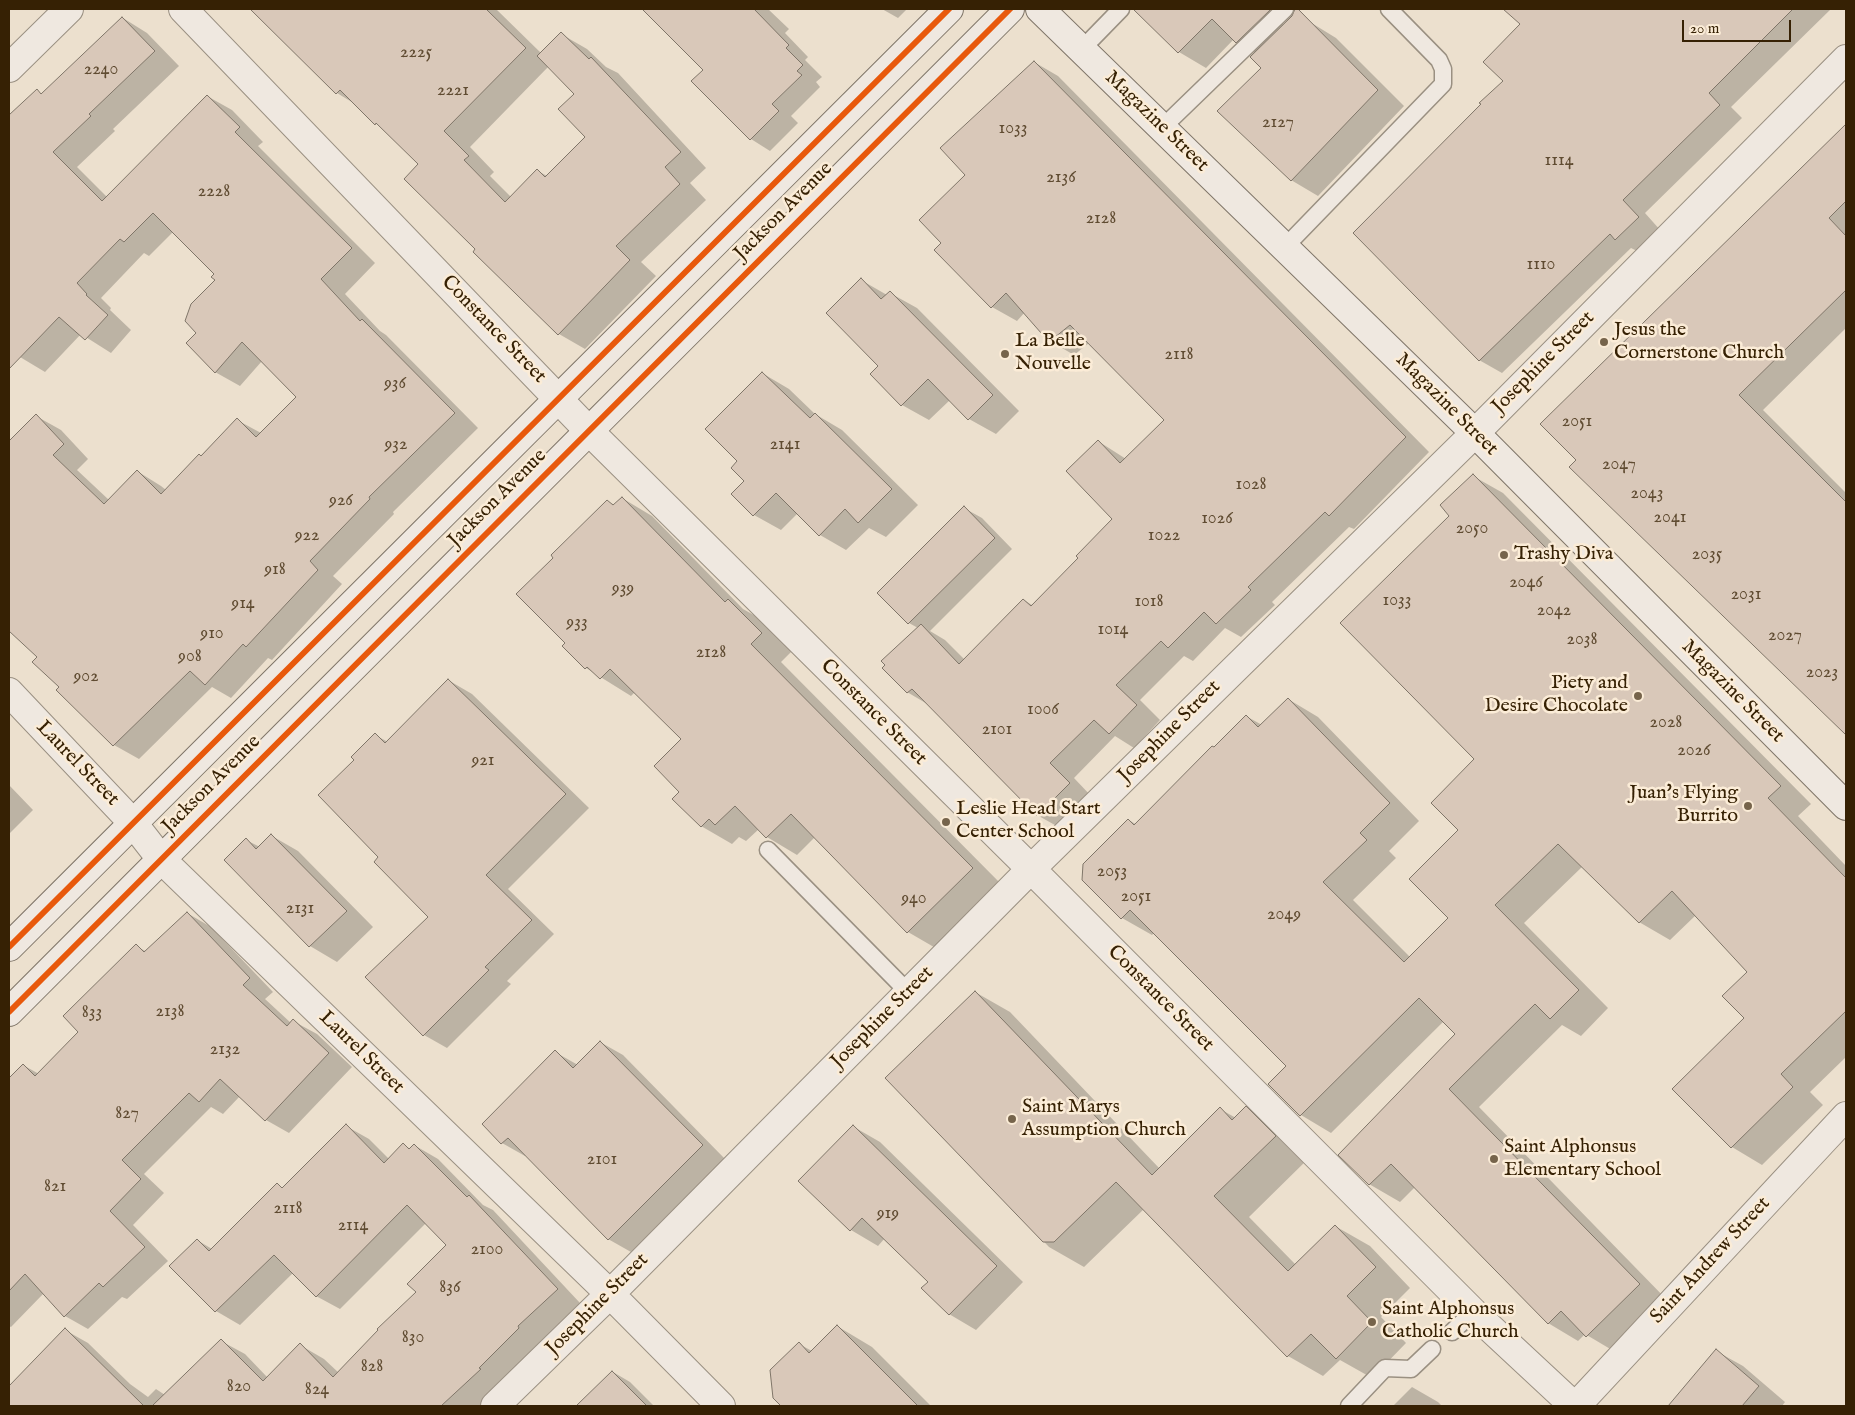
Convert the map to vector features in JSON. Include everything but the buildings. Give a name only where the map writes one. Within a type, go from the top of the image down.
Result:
[{"type":"street","points":[[9,68],[68,9]]},
{"type":"street","name":"Constance Street","points":[[183,9],[589,431],[1031,869],[1473,1312],[1575,1406]]},
{"type":"street","name":"Jackson Avenue","points":[[9,947],[949,9]]},
{"type":"street","name":"Jackson Avenue","points":[[9,1012],[1010,9]]},
{"type":"street","name":"Magazine Street","points":[[1040,9],[1475,433],[1846,806]]},
{"type":"street","name":"Josephine Street","points":[[496,1406],[610,1294],[1031,869],[1475,433],[1846,59]]},
{"type":"street","name":"Laurel Street","points":[[9,692],[133,823],[161,859],[610,1294],[721,1406]]},
{"type":"street","name":"Saint Andrew Street","points":[[1575,1406],[1846,1116]]},
{"type":"lane","points":[[1082,49],[1121,9]]},
{"type":"lane","points":[[1162,128],[1285,9]]},
{"type":"lane","points":[[1285,247],[1443,84],[1443,69],[1439,60],[1389,9]]},
{"type":"lane","points":[[768,850],[908,992]]},
{"type":"lane","points":[[1452,1332],[1473,1312]]},
{"type":"lane","points":[[1349,1406],[1385,1368],[1411,1369],[1432,1350]]},
{"type":"cycle path","points":[[9,947],[949,9]]},
{"type":"cycle path","points":[[9,1012],[1010,9]]},
{"type":"place","name":"Jesus the Cornerstone Church","points":[[1604,342]]},
{"type":"place","name":"La Belle Nouvelle","points":[[1005,354]]},
{"type":"place","name":"Trashy Diva","points":[[1504,555]]},
{"type":"place","name":"Piety and Desire Chocolate","points":[[1638,696]]},
{"type":"place","name":"Juan's Flying Burrito","points":[[1748,806]]},
{"type":"place","name":"Leslie Head Start Center School","points":[[946,822]]},
{"type":"place","name":"Saint Marys Assumption Church","points":[[1012,1119]]},
{"type":"place","name":"Saint Alphonsus Elementary School","points":[[1494,1159]]},
{"type":"place","name":"Saint Alphonsus Catholic Church","points":[[1372,1322]]}]
